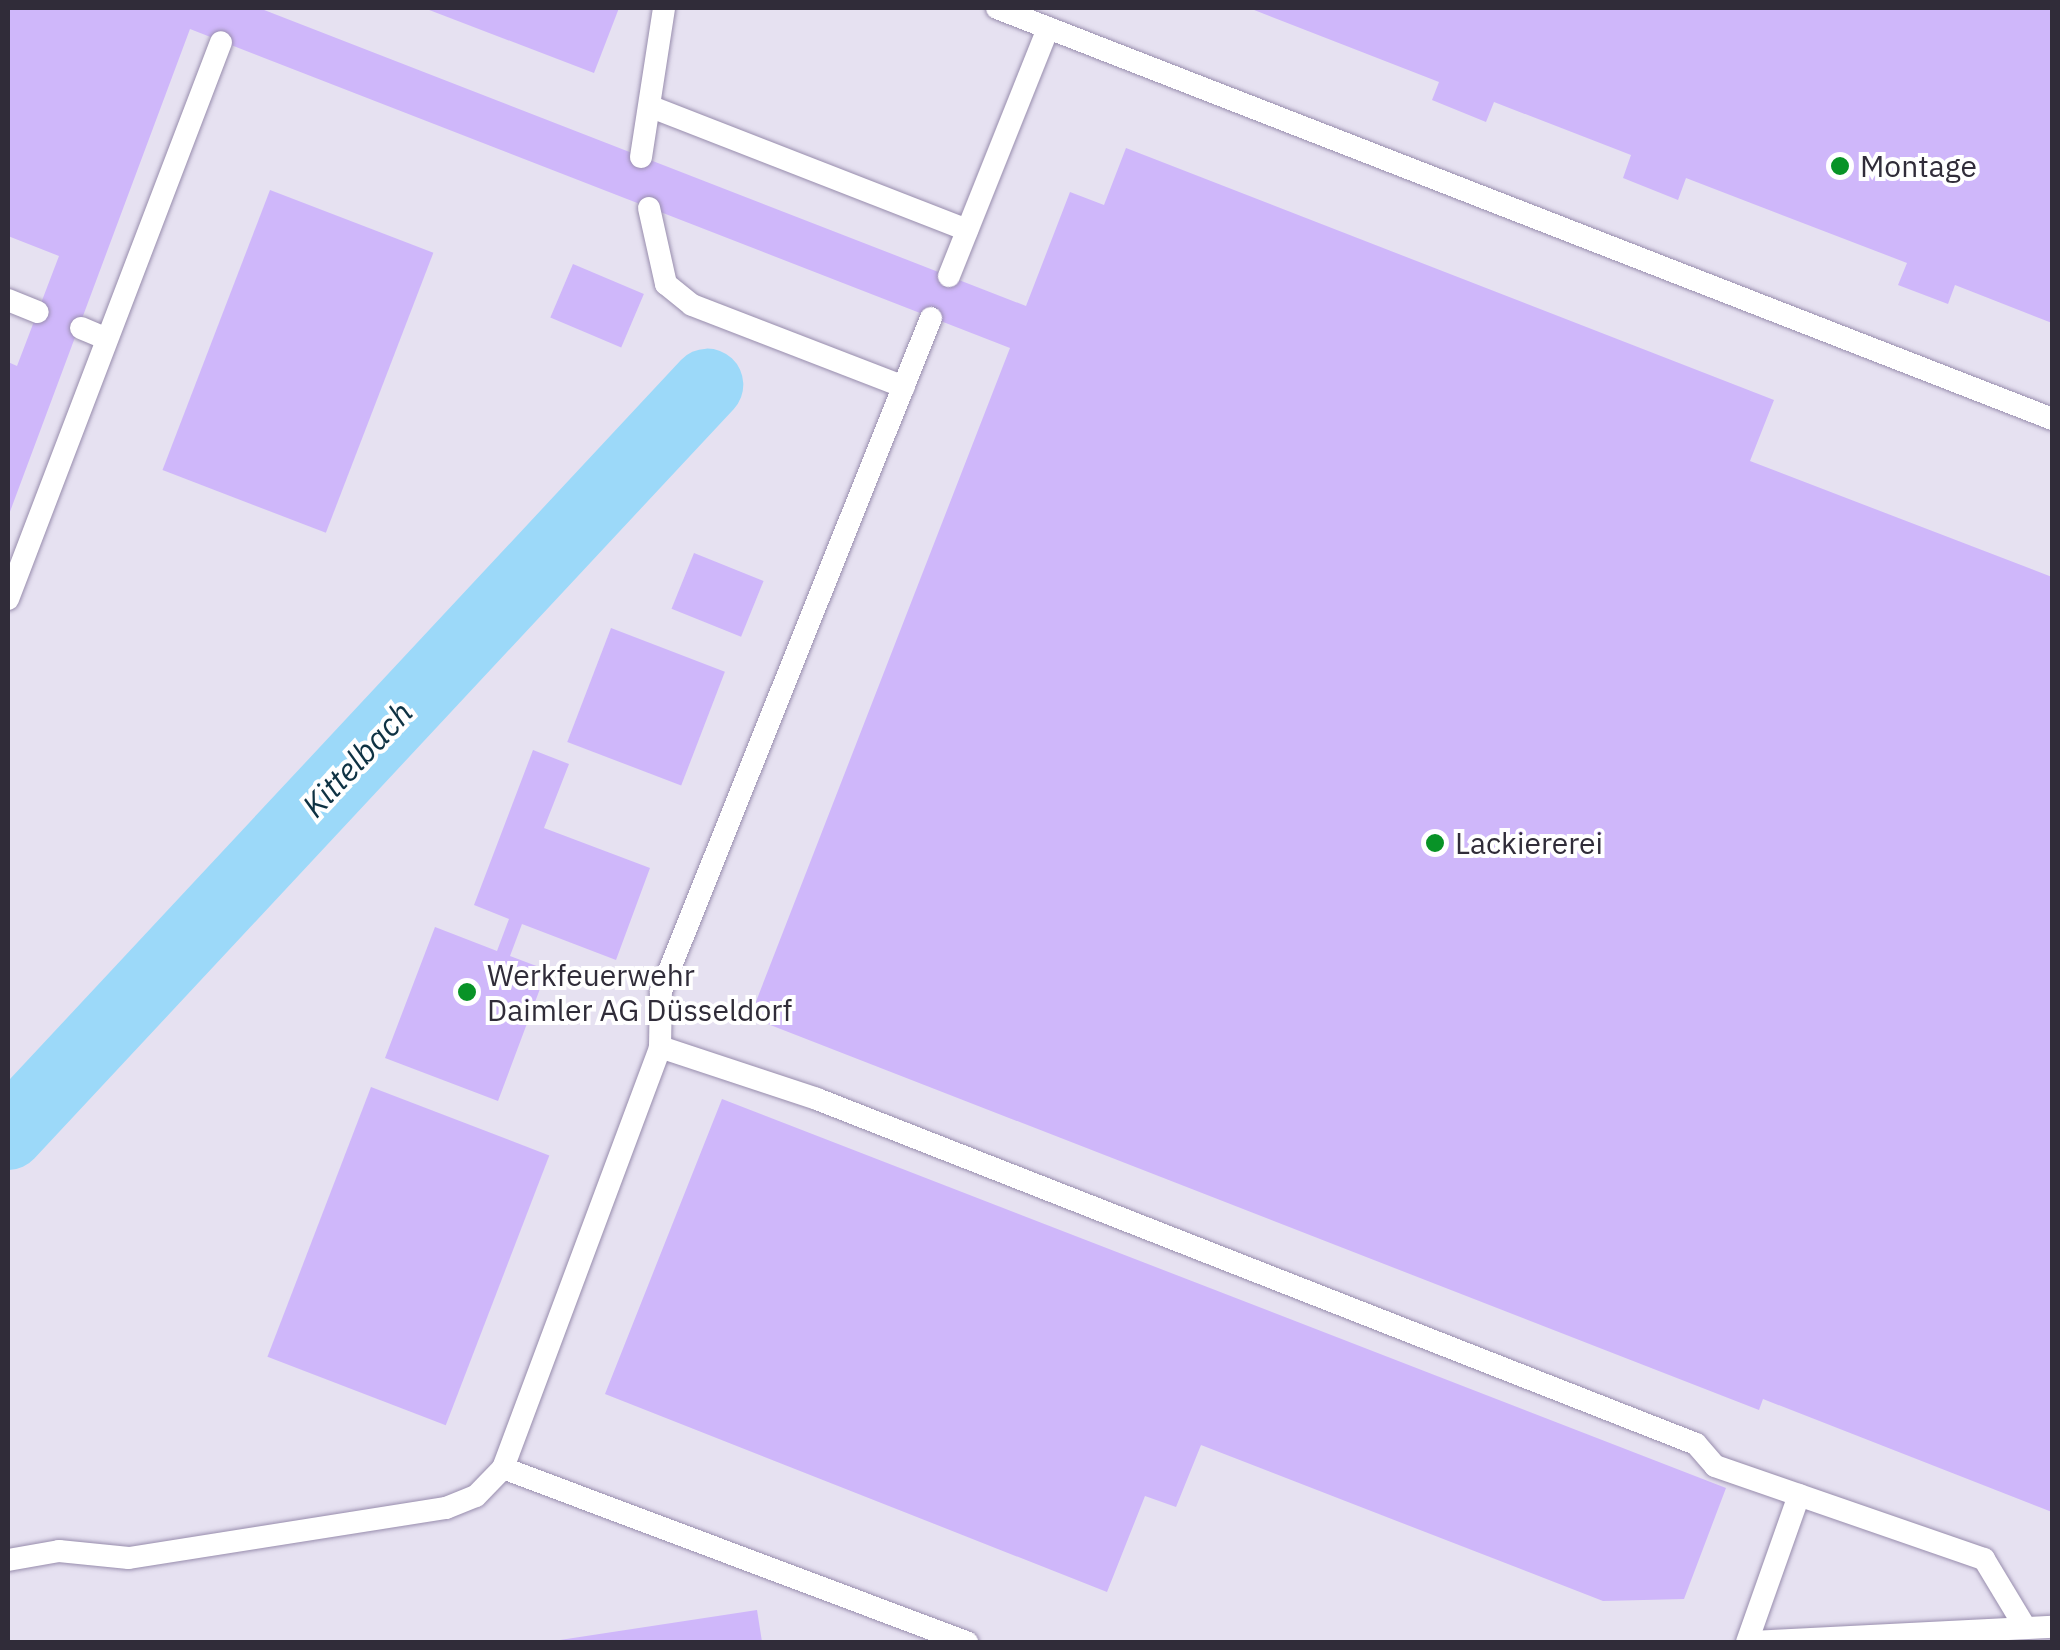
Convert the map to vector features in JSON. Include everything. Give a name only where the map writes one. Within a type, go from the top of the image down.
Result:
[{"type":"lane","points":[[641,157],[654,108],[664,8]]},
{"type":"lane","points":[[997,8],[2052,419]]},
{"type":"lane","points":[[948,276],[1048,28]]},
{"type":"lane","points":[[8,598],[222,42]]},
{"type":"lane","points":[[654,108],[967,230]]},
{"type":"lane","points":[[649,208],[666,284],[692,305],[904,387]]},
{"type":"lane","points":[[8,300],[38,312]]},
{"type":"lane","points":[[8,1560],[59,1551],[129,1558],[446,1508],[476,1496],[503,1468],[660,1047],[661,991],[931,318]]},
{"type":"lane","points":[[81,328],[107,339]]},
{"type":"lane","points":[[660,1047],[836,1106],[1659,1429],[1696,1444],[1716,1466],[1984,1559],[2025,1627]]},
{"type":"lane","points":[[503,1468],[967,1642]]},
{"type":"lane","points":[[1799,1495],[1750,1642],[2052,1626]]},
{"type":"shaded area","points":[[8,8],[2052,8],[2052,1642],[8,1642]]},
{"type":"building","name":"Lackiererei","points":[[8,8],[259,8],[1026,306],[1070,192],[1104,205],[1126,148],[1774,400],[1750,461],[2052,577],[2052,1512],[1763,1399],[1759,1410],[750,1017],[1010,348],[190,29],[8,517],[8,362],[17,366],[59,256],[8,236]]},
{"type":"building","points":[[424,8],[619,8],[594,73]]},
{"type":"building","name":"Montage","points":[[1249,8],[2052,8],[2052,323],[1955,285],[1948,304],[1898,285],[1907,263],[1686,178],[1678,200],[1623,178],[1631,155],[1494,102],[1486,122],[1432,100],[1439,82]]},
{"type":"building","points":[[270,190],[433,253],[326,533],[162,470]]},
{"type":"building","points":[[573,264],[644,294],[621,347],[550,317]]},
{"type":"building","points":[[694,553],[764,581],[741,637],[672,609]]},
{"type":"building","points":[[611,628],[725,672],[681,786],[567,742]]},
{"type":"building","points":[[533,750],[569,764],[544,828],[650,868],[616,960],[522,924],[510,956],[547,970],[498,1101],[385,1058],[435,927],[497,951],[509,919],[474,905]]},
{"type":"building","points":[[371,1087],[549,1155],[446,1425],[267,1357]]},
{"type":"building","points":[[722,1099],[1726,1488],[1684,1599],[1603,1601],[1201,1445],[1176,1507],[1145,1496],[1107,1592],[605,1394]]},
{"type":"building","points":[[757,1610],[762,1642],[560,1642],[560,1640]]},
{"type":"waterway","name":"Kittelbach","points":[[8,1134],[707,385]]},
{"type":"place","name":"Montage","points":[[1840,166]]},
{"type":"place","name":"Lackiererei","points":[[1435,843]]},
{"type":"place","name":"Werkfeuerwehr Daimler AG Düsseldorf","points":[[467,992]]}]
